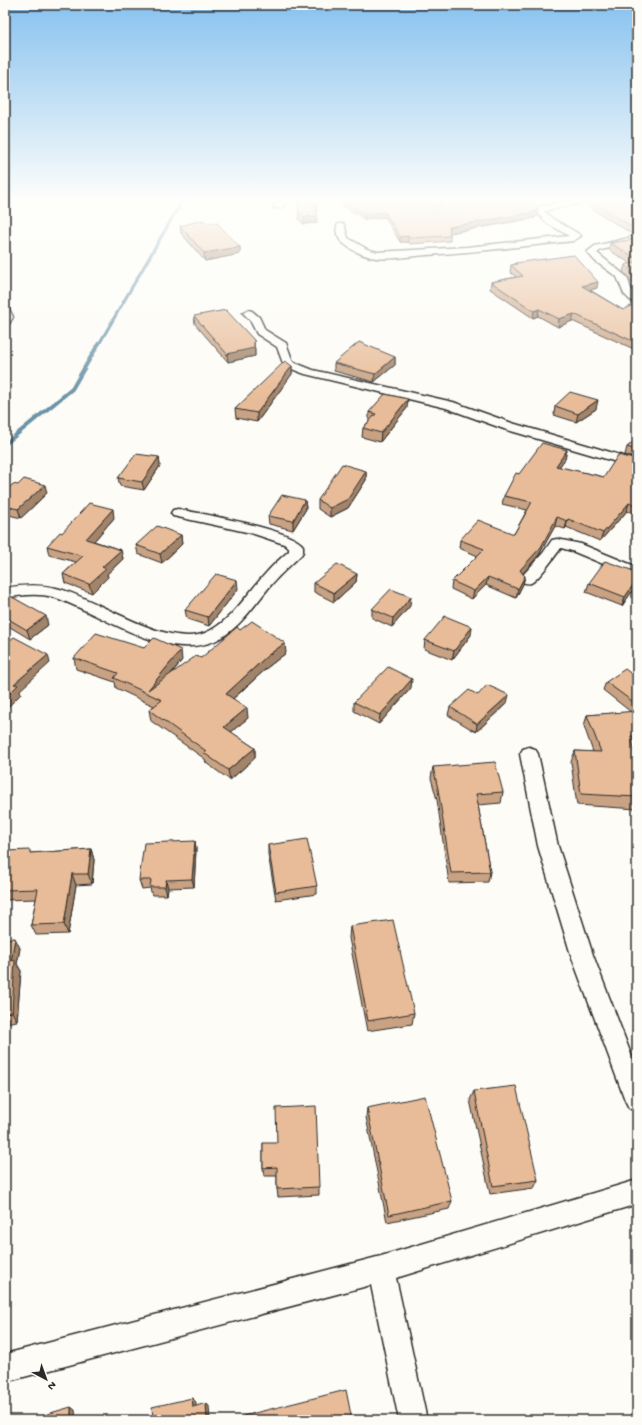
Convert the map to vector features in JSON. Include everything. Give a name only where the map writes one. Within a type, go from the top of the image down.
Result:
[{"type":"street","points":[[611,268],[618,272],[624,279],[624,287],[628,294],[637,300]]},
{"type":"street","points":[[5,311],[8,317],[5,322]]},
{"type":"street","points":[[248,313],[255,319],[261,332],[282,345],[288,364],[323,375],[449,405],[508,426],[637,464]]},
{"type":"street","points":[[5,593],[20,590],[35,590],[55,593],[160,637],[187,641],[200,641],[210,638],[237,616],[273,574],[296,552],[296,546],[289,541],[254,530],[178,513]]},
{"type":"street","points":[[527,579],[548,556],[557,543],[576,547],[637,573]]},
{"type":"street","points":[[529,754],[548,846],[579,947],[637,1100]]},
{"type":"street","points":[[5,1368],[381,1269],[637,1192]]},
{"type":"street","points":[[381,1269],[413,1420]]},
{"type":"building","points":[[514,268],[585,268],[598,282],[582,286],[623,310],[637,303],[637,343],[574,314],[559,319],[539,309],[534,311],[491,282],[523,276]]},
{"type":"building","points":[[628,268],[637,268],[637,278],[631,274]]},
{"type":"building","points":[[226,310],[254,340],[254,348],[227,354],[194,316]]},
{"type":"building","points":[[359,342],[395,357],[375,374],[334,363]]},
{"type":"building","points":[[285,361],[292,366],[257,413],[235,409]]},
{"type":"building","points":[[570,392],[598,400],[578,414],[555,406]]},
{"type":"building","points":[[385,394],[408,399],[381,433],[363,428],[376,414],[369,412]]},
{"type":"building","points":[[637,439],[637,450],[627,447]]},
{"type":"building","points":[[542,443],[567,450],[556,466],[604,477],[618,455],[637,460],[637,505],[629,503],[603,533],[568,519],[567,521],[557,517],[541,547],[520,570],[525,576],[518,589],[488,577],[474,591],[452,581],[484,549],[460,540],[478,520],[514,534],[532,502],[504,496],[516,473],[519,474]]},
{"type":"building","points":[[136,454],[159,457],[142,482],[118,478]]},
{"type":"building","points":[[342,464],[366,471],[348,499],[330,508],[318,500]]},
{"type":"building","points":[[24,479],[45,485],[18,509],[5,506],[5,492],[13,484],[18,485]]},
{"type":"building","points":[[282,495],[305,500],[293,521],[268,516]]},
{"type":"building","points":[[89,503],[113,509],[86,539],[121,550],[102,567],[106,569],[89,584],[63,574],[83,556],[47,546],[60,532],[62,533]]},
{"type":"building","points":[[157,526],[181,535],[160,554],[136,545]]},
{"type":"building","points":[[605,561],[637,572],[637,579],[625,597],[589,583]]},
{"type":"building","points":[[337,564],[357,574],[334,593],[314,583]]},
{"type":"building","points":[[216,574],[237,580],[208,617],[185,610]]},
{"type":"building","points":[[391,589],[411,597],[393,618],[372,609]]},
{"type":"building","points":[[5,593],[46,616],[27,630],[5,617]]},
{"type":"building","points":[[445,616],[472,627],[454,651],[425,640]]},
{"type":"building","points":[[252,621],[285,643],[267,656],[226,694],[247,708],[224,727],[255,748],[228,770],[204,753],[206,751],[149,710],[162,700],[114,678],[118,673],[74,658],[96,633],[144,648],[154,638],[181,650],[148,690],[196,656],[201,658],[237,627],[240,630]]},
{"type":"building","points":[[14,637],[48,655],[14,684],[18,685],[5,698],[5,644]]},
{"type":"building","points":[[388,667],[412,679],[380,715],[354,702]]},
{"type":"building","points":[[625,669],[637,678],[637,705],[606,682]]},
{"type":"building","points":[[487,685],[509,695],[477,724],[450,707],[469,690],[478,695]]},
{"type":"building","points":[[637,711],[637,736],[631,736],[637,764],[637,797],[581,794],[575,751],[601,752],[587,715]]},
{"type":"building","points":[[495,762],[503,792],[476,794],[490,872],[451,873],[438,789],[433,767]]},
{"type":"building","points":[[307,839],[317,886],[276,892],[268,845]]},
{"type":"building","points":[[195,841],[192,879],[166,880],[165,887],[150,887],[151,880],[139,880],[144,843]]},
{"type":"building","points":[[91,849],[88,874],[72,874],[64,924],[31,925],[38,889],[5,890],[5,851],[30,850],[30,853]]},
{"type":"building","points":[[393,920],[414,1013],[368,1021],[350,926]]},
{"type":"building","points":[[15,938],[11,961],[15,960],[12,1012],[5,1013],[5,939]]},
{"type":"building","points":[[516,1086],[538,1180],[493,1186],[474,1091]]},
{"type":"building","points":[[425,1096],[452,1201],[389,1215],[367,1108]]},
{"type":"building","points":[[316,1106],[319,1187],[277,1189],[277,1167],[263,1168],[263,1143],[277,1143],[276,1108]]},
{"type":"building","points":[[346,1390],[352,1420],[244,1420],[243,1416]]},
{"type":"building","points":[[192,1398],[193,1407],[206,1403],[207,1420],[153,1420],[152,1407]]},
{"type":"building","points":[[71,1407],[71,1420],[47,1420],[47,1414]]},
{"type":"waterway","points":[[99,344],[143,268]]},
{"type":"waterway","points":[[5,444],[72,389],[99,343]]}]
